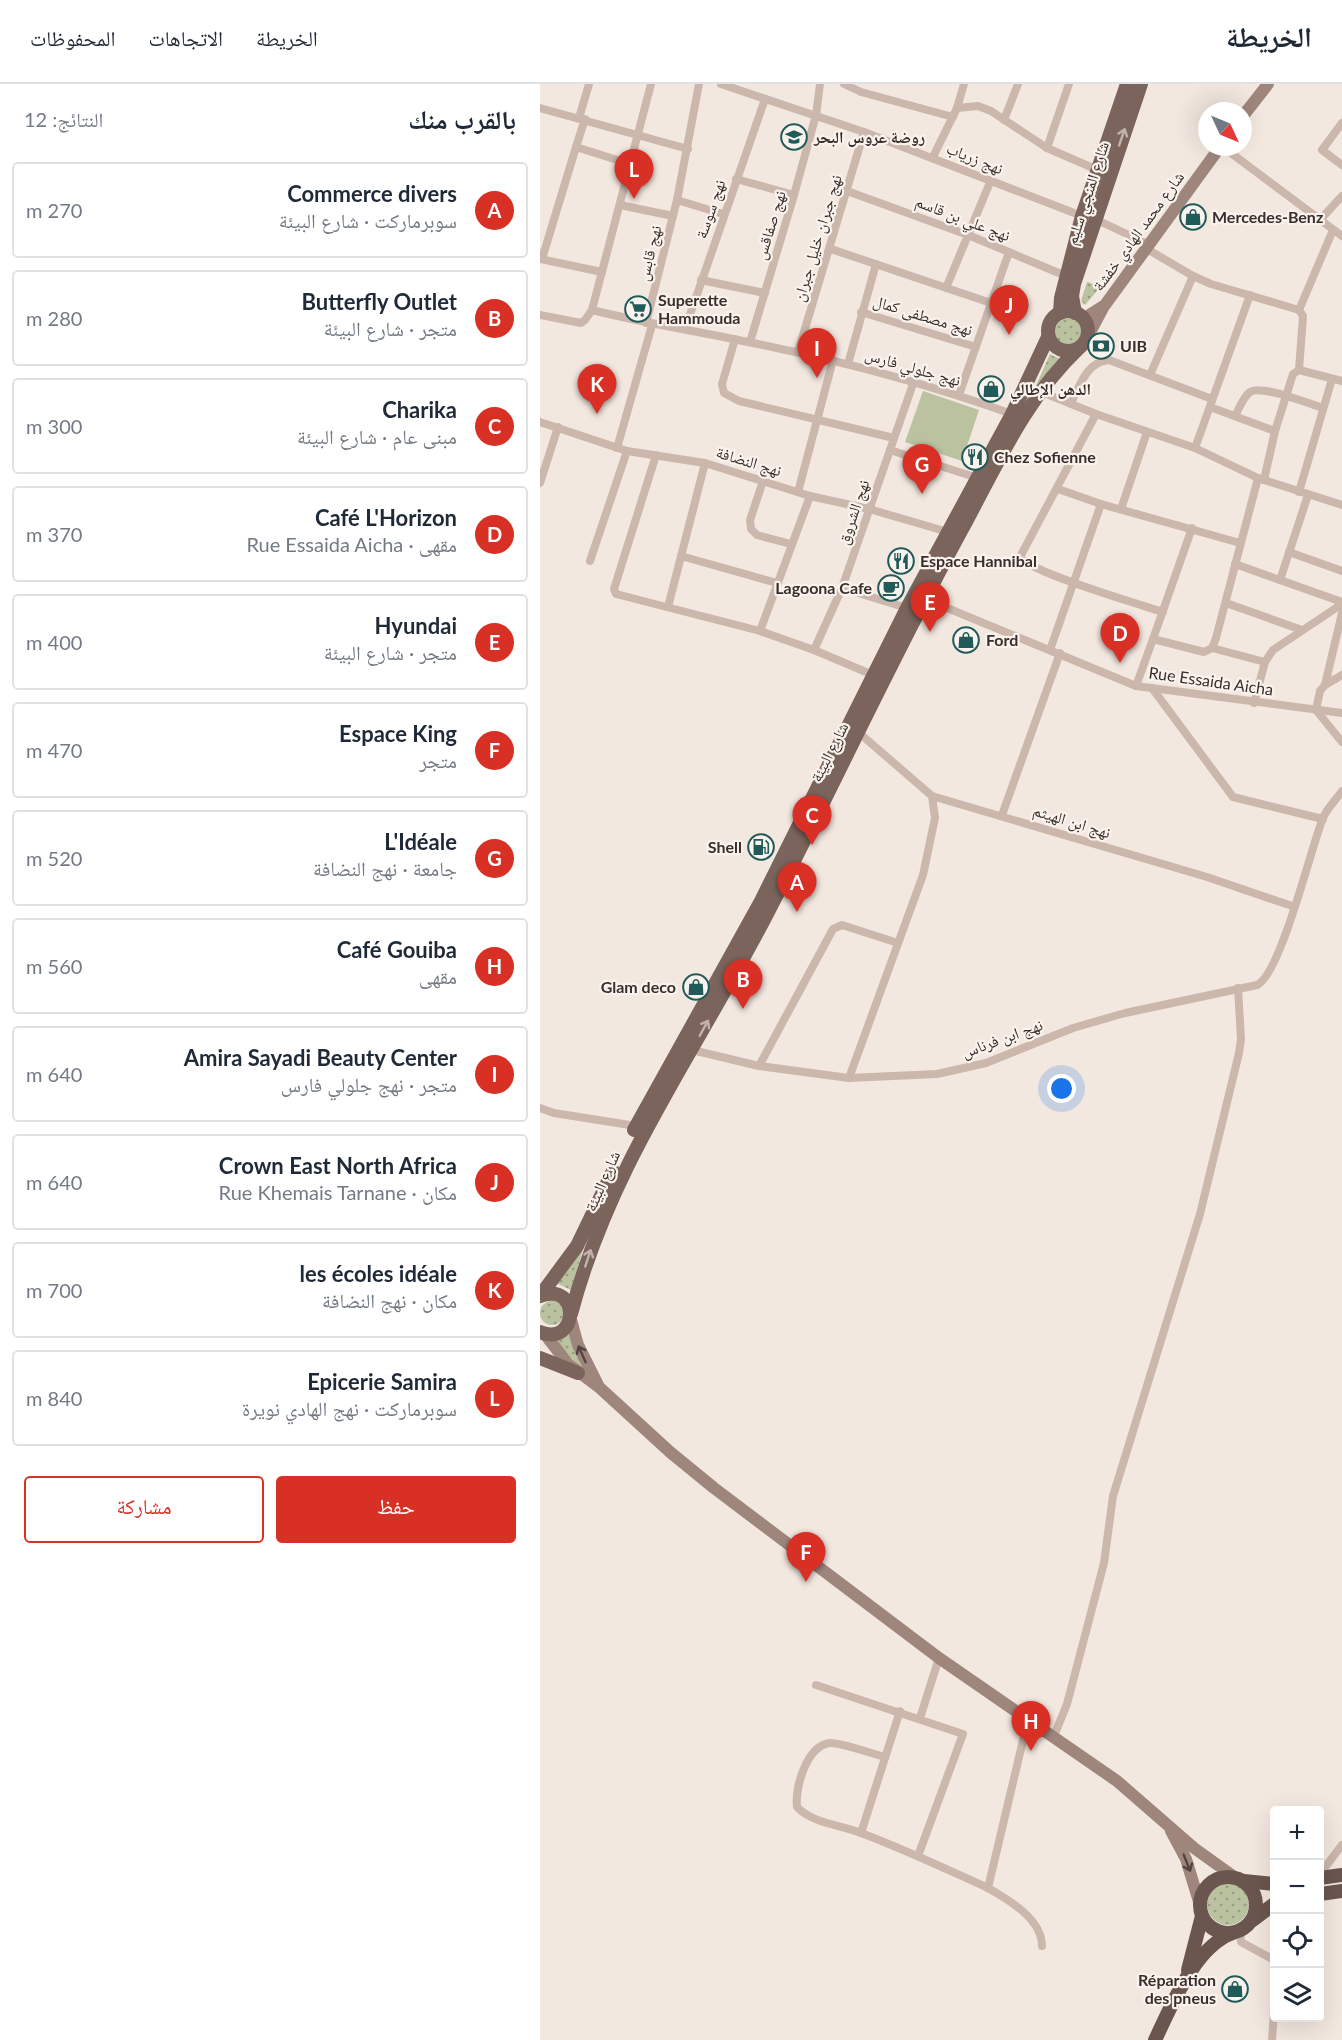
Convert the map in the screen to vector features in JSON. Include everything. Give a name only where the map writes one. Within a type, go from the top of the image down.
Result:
[{"type":"highway","points":[[1324,1877],[1342,1875]]},
{"type":"highway","points":[[1155,2040],[1184,1983],[1197,1943],[1206,1886],[1223,1876],[1270,1883]]},
{"type":"highway","points":[[1239,1879],[1255,1895],[1256,1913],[1252,1921]]},
{"type":"highway","points":[[1324,1893],[1342,1891]]},
{"type":"highway","points":[[1184,1983],[1211,1947],[1222,1937],[1239,1931],[1270,1908]]},
{"type":"highway","points":[[1201,1910],[1213,1929],[1229,1933],[1239,1931]]},
{"type":"main road","name":"شارع المنجي سليم","points":[[1060,313],[1066,276],[1088,217],[1127,84]]},
{"type":"main road","name":"شارع المنجي سليم","points":[[1102,172],[1141,84]]},
{"type":"main road","points":[[1252,104],[1268,84]]},
{"type":"main road","name":"شارع محمد الهادي خفشة","points":[[1083,343],[1105,305],[1214,156]]},
{"type":"main road","name":"شارع المنجي سليم","points":[[1078,315],[1072,296],[1088,217]]},
{"type":"main road","points":[[1078,315],[1087,327],[1083,343],[1065,351],[1052,344],[1048,337],[1050,323],[1060,313],[1078,315],[1086,317],[1105,305]]},
{"type":"main road","name":"شارع البيئة","points":[[540,1296],[587,1229],[636,1126],[768,911],[858,732],[948,532],[1012,414],[1048,337]]},
{"type":"main road","name":"شارع البيئة","points":[[571,1315],[591,1249],[616,1186],[907,608],[920,596],[1039,391],[1083,343]]},
{"type":"main road","points":[[540,1296],[554,1293],[566,1300],[578,1345],[600,1388]]},
{"type":"main road","points":[[541,1334],[559,1332],[565,1328],[571,1315]]},
{"type":"main road","points":[[541,1334],[559,1356],[578,1373],[600,1388],[670,1452],[714,1488],[939,1658],[1117,1781],[1204,1857],[1239,1879]]},
{"type":"main road","points":[[540,1358],[578,1373]]},
{"type":"main road","points":[[1167,1824],[1186,1859],[1201,1910]]},
{"type":"street","points":[[589,84],[576,147],[541,259],[602,272]]},
{"type":"street","points":[[540,315],[581,322],[585,321],[592,310],[651,84]]},
{"type":"street","name":"نهج قابس","points":[[617,448],[649,324],[677,200],[699,84]]},
{"type":"street","name":"نهج زرياب","points":[[721,84],[864,132],[1088,217],[1148,247],[1193,276],[1299,310]]},
{"type":"street","points":[[812,84],[819,88]]},
{"type":"street","points":[[844,84],[861,92],[953,117]]},
{"type":"street","points":[[933,158],[957,108],[964,84]]},
{"type":"street","points":[[1004,120],[1018,84]]},
{"type":"street","points":[[1047,148],[1069,84]]},
{"type":"street","name":"نهج صفاقس","points":[[750,342],[816,115],[819,88]]},
{"type":"street","name":"نهج سوسة","points":[[685,329],[723,214],[765,99]]},
{"type":"street","points":[[957,108],[978,106],[1047,148],[1102,172]]},
{"type":"street","points":[[540,108],[582,118],[688,150]]},
{"type":"street","points":[[1342,123],[1322,150],[1342,165]]},
{"type":"street","name":"نهج جبران خليل جبران","points":[[798,352],[831,249],[864,132]]},
{"type":"street","points":[[576,147],[630,164]]},
{"type":"street","points":[[1233,156],[1342,236]]},
{"type":"street","points":[[736,179],[794,195]]},
{"type":"street","points":[[946,288],[991,180]]},
{"type":"street","name":"نهج علي بن قاسم","points":[[847,191],[968,235],[1066,276]]},
{"type":"street","points":[[1320,220],[1342,196]]},
{"type":"street","points":[[677,200],[723,214]]},
{"type":"street","points":[[620,205],[673,216]]},
{"type":"street","points":[[1299,370],[1304,316],[1299,310],[1333,230]]},
{"type":"street","points":[[831,249],[991,303]]},
{"type":"street","points":[[959,395],[1009,252]]},
{"type":"street","points":[[848,364],[876,264]]},
{"type":"street","points":[[1150,375],[1193,276]]},
{"type":"street","points":[[701,279],[765,293]]},
{"type":"street","points":[[1195,448],[1250,296]]},
{"type":"street","name":"نهج جلولي فارس","points":[[592,310],[649,324],[685,329],[833,360],[914,381],[1012,414]]},
{"type":"street","name":"نهج مصطفى كمال","points":[[861,312],[976,347]]},
{"type":"street","points":[[735,339],[722,384],[724,393],[739,400],[818,421],[894,438]]},
{"type":"street","points":[[798,492],[833,360]]},
{"type":"street","points":[[1071,404],[1088,370],[1101,361],[1109,360],[1150,375],[1235,416],[1275,431]]},
{"type":"street","points":[[1212,648],[1226,603],[1240,543],[1293,374],[1299,370],[1342,381]]},
{"type":"street","points":[[1280,580],[1332,379]]},
{"type":"street","name":"نهج الشروق","points":[[814,650],[842,588],[914,381]]},
{"type":"street","points":[[1039,391],[1096,414],[1195,448],[1261,479],[1342,505]]},
{"type":"street","points":[[1235,416],[1251,391],[1274,392],[1323,408]]},
{"type":"street","points":[[1096,414],[1020,557],[1036,567],[1075,583],[1163,612]]},
{"type":"street","name":"نهج النضافة","points":[[540,422],[627,451],[705,464],[810,496],[869,509],[948,532]]},
{"type":"street","points":[[540,483],[558,427]]},
{"type":"street","points":[[1121,509],[1147,432]]},
{"type":"street","points":[[890,450],[978,478]]},
{"type":"street","points":[[590,561],[627,451]]},
{"type":"street","points":[[656,455],[614,589],[619,597],[760,631],[814,650],[873,675]]},
{"type":"street","points":[[668,607],[705,464]]},
{"type":"street","points":[[763,481],[750,520],[751,530],[757,535],[791,544]]},
{"type":"street","points":[[1058,489],[1101,504],[1240,543]]},
{"type":"street","points":[[760,631],[810,496]]},
{"type":"street","points":[[1050,650],[1101,504]]},
{"type":"street","points":[[1136,686],[1192,528]]},
{"type":"street","points":[[1289,552],[1342,571]]},
{"type":"street","points":[[681,556],[777,583]]},
{"type":"street","points":[[1235,564],[1342,603]]},
{"type":"street","points":[[842,588],[907,608]]},
{"type":"street","name":"Rue Essaida Aicha","points":[[920,596],[1136,686],[1342,713]]},
{"type":"street","points":[[1226,603],[1302,630]]},
{"type":"street","points":[[1254,703],[1265,662],[1279,644],[1342,603]]},
{"type":"street","points":[[1325,685],[1342,613]]},
{"type":"street","points":[[1153,639],[1204,652],[1212,648],[1265,662]]},
{"type":"street","points":[[1002,815],[1060,653]]},
{"type":"street","points":[[1342,675],[1325,685],[1320,691],[1316,710],[1342,742]]},
{"type":"street","points":[[1152,688],[1233,797],[1323,819]]},
{"type":"street","name":"نهج ابن الهيثم","points":[[858,732],[932,796],[1002,815],[1295,907]]},
{"type":"street","points":[[1295,907],[1323,819],[1342,791]]},
{"type":"street","points":[[849,1078],[923,875],[935,818],[932,796]]},
{"type":"street","name":"نهج ابن فرناس","points":[[685,1048],[759,1066],[849,1078],[922,1076],[965,1069],[1074,1028],[1261,983],[1271,966],[1295,907]]},
{"type":"street","points":[[759,1066],[833,929],[842,925],[898,943]]},
{"type":"street","points":[[1054,1736],[1067,1704],[1104,1563],[1113,1496],[1200,1214],[1239,1053],[1241,1039],[1238,988]]},
{"type":"street","points":[[540,1108],[554,1113],[636,1126]]},
{"type":"street","points":[[921,1718],[939,1658]]},
{"type":"street","points":[[816,1685],[957,1730],[963,1737],[918,1856]]},
{"type":"street","points":[[861,1833],[900,1711]]},
{"type":"street","points":[[988,1888],[1028,1719]]},
{"type":"street","points":[[885,1757],[830,1743],[812,1756],[804,1770],[796,1799],[797,1807],[812,1818],[861,1833],[988,1888],[1024,1913],[1037,1928],[1042,1946]]},
{"type":"street","points":[[1324,1869],[1342,1845]]},
{"type":"street","points":[[1239,1931],[1241,1942],[1270,1957]]},
{"type":"street","points":[[1272,2040],[1274,2022]]},
{"type":"green space","points":[[1087,282],[1101,286],[1085,305],[1081,301]]},
{"type":"green space","points":[[1068,315],[1074,316],[1082,324],[1082,336],[1074,344],[1068,345],[1062,344],[1054,336],[1053,330],[1054,324],[1062,316]]},
{"type":"green space","points":[[1050,354],[1060,359],[1030,399]]},
{"type":"green space","points":[[923,391],[979,410],[962,461],[905,442]]},
{"type":"green space","points":[[584,1246],[571,1290],[556,1283]]},
{"type":"green space","points":[[552,1301],[561,1304],[564,1313],[561,1322],[552,1325],[543,1322],[540,1313],[543,1304]]},
{"type":"green space","points":[[572,1333],[590,1377],[555,1342]]},
{"type":"green space","points":[[1228,1883],[1236,1884],[1243,1889],[1248,1896],[1248,1912],[1243,1919],[1236,1924],[1228,1925],[1220,1924],[1213,1919],[1208,1912],[1207,1904],[1208,1896],[1213,1889],[1220,1884]]},
{"type":"place","name":"روضة عروس البحر","points":[[794,137]]},
{"type":"place","name":"Epicerie Samira","points":[[634,199]]},
{"type":"place","name":"Mercedes-Benz","points":[[1193,217]]},
{"type":"place","name":"Superette Hammouda","points":[[638,309]]},
{"type":"place","name":"Crown East North Africa","points":[[1009,335]]},
{"type":"place","name":"UIB","points":[[1101,346]]},
{"type":"place","name":"Amira Sayadi Beauty Center","points":[[817,378]]},
{"type":"place","name":"الدهن الإطالي","points":[[991,389]]},
{"type":"place","name":"les écoles idéale","points":[[597,414]]},
{"type":"place","name":"Chez Sofienne","points":[[975,457]]},
{"type":"place","name":"L'Idéale","points":[[922,494]]},
{"type":"place","name":"Espace Hannibal","points":[[901,561]]},
{"type":"place","name":"Lagoona Cafe","points":[[891,588]]},
{"type":"place","name":"Hyundai","points":[[930,632]]},
{"type":"place","name":"Ford","points":[[966,640]]},
{"type":"place","name":"Café L'Horizon","points":[[1120,663]]},
{"type":"place","name":"Charika","points":[[812,845]]},
{"type":"place","name":"Shell","points":[[761,847]]},
{"type":"place","name":"Commerce divers","points":[[797,912]]},
{"type":"place","name":"Glam deco","points":[[696,987]]},
{"type":"place","name":"Butterfly Outlet","points":[[743,1009]]},
{"type":"place","name":"Espace King","points":[[806,1582]]},
{"type":"place","name":"Café Gouiba","points":[[1031,1751]]},
{"type":"place","name":"Réparation des pneus","points":[[1235,1989]]}]
